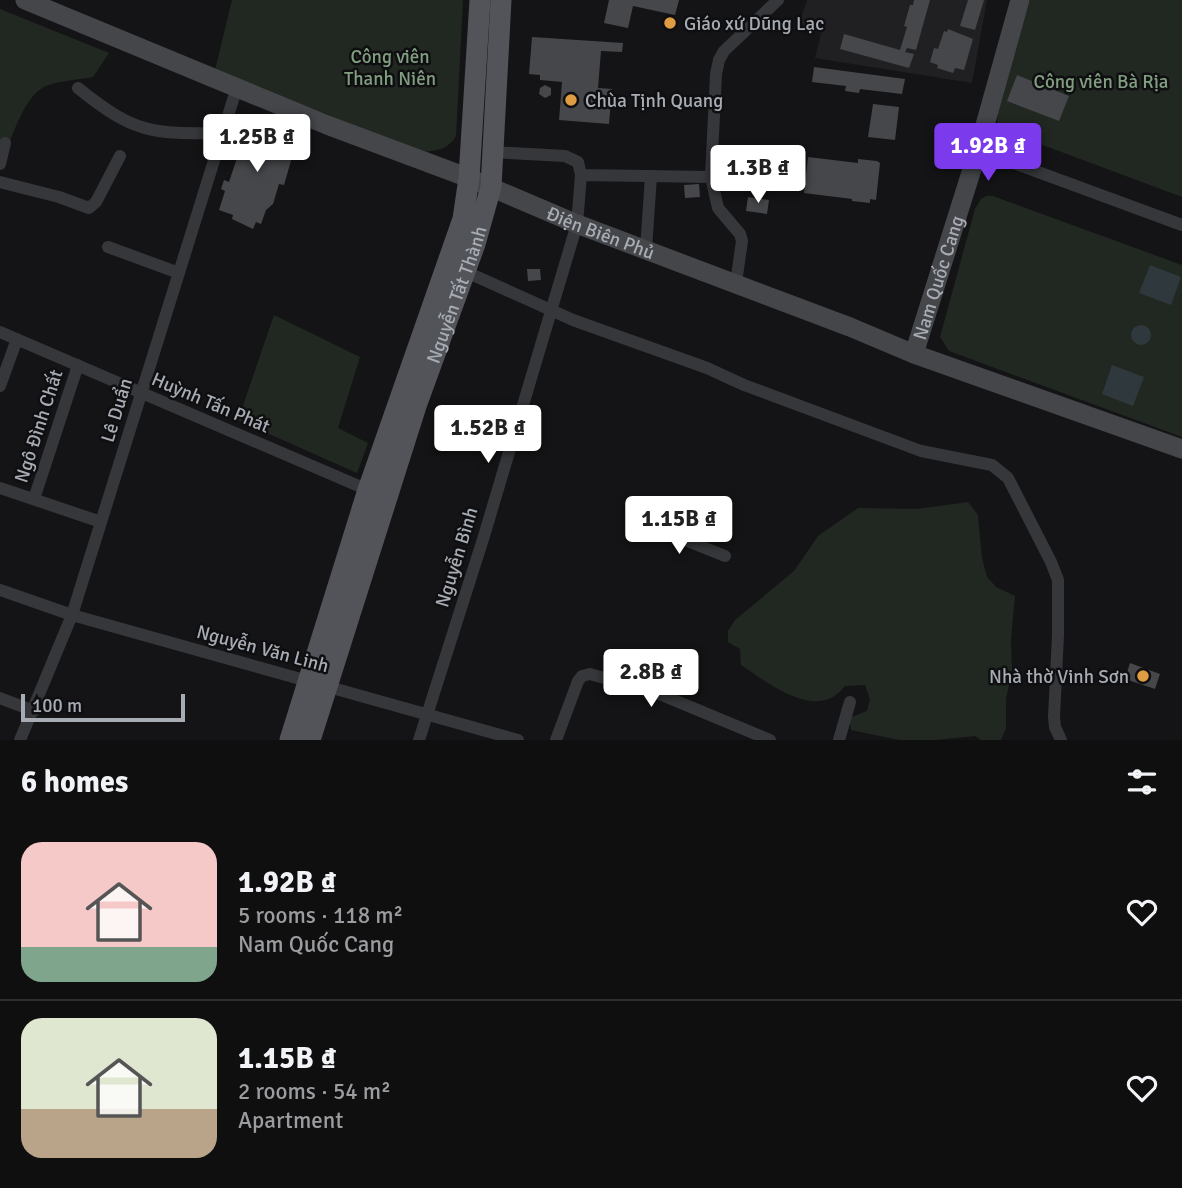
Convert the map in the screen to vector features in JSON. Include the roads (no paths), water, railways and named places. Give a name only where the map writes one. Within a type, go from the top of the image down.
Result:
[{"type":"main road","name":"Nguyễn Tất Thành","points":[[310,740],[318,683],[368,490],[463,219],[469,178],[481,0]]},
{"type":"main road","name":"Nguyễn Tất Thành","points":[[290,740],[318,683],[475,244],[491,187],[501,0]]},
{"type":"street","name":"Điện Biên Phủ","points":[[25,0],[327,125],[469,178],[577,224],[914,354],[1182,449]]},
{"type":"street","points":[[736,284],[742,241],[740,234],[718,208],[711,177],[716,74],[724,51],[778,0]]},
{"type":"street","name":"Nam Quốc Cang","points":[[914,354],[978,150],[1020,0]]},
{"type":"street","name":"Lê Duẩn","points":[[20,740],[72,615],[237,87]]},
{"type":"street","points":[[78,88],[116,117],[144,129],[171,134],[222,133]]},
{"type":"street","points":[[0,164],[5,144]]},
{"type":"street","points":[[978,150],[1182,226]]},
{"type":"street","points":[[492,152],[571,158],[578,162],[581,175],[711,177]]},
{"type":"street","points":[[0,181],[60,197],[89,208],[96,202],[120,156]]},
{"type":"street","name":"Nguyễn Bình","points":[[419,740],[577,224],[581,175]]},
{"type":"street","points":[[646,249],[651,176]]},
{"type":"street","points":[[108,247],[179,273]]},
{"type":"street","points":[[464,271],[551,310],[896,442],[937,455],[982,461],[1000,470],[1008,478],[1058,580],[1054,716],[1060,740]]},
{"type":"street","name":"Huỳnh Tấn Phát","points":[[0,331],[368,490]]},
{"type":"street","points":[[0,386],[17,338]]},
{"type":"street","name":"Ngô Đình Chất","points":[[34,499],[78,366]]},
{"type":"street","points":[[0,488],[101,522]]},
{"type":"street","points":[[645,524],[724,556]]},
{"type":"street","name":"Nguyễn Văn Linh","points":[[0,590],[72,615],[518,740]]},
{"type":"street","points":[[556,740],[578,681],[582,676],[590,674],[599,674],[657,693],[770,740]]},
{"type":"street","points":[[0,698],[34,710]]},
{"type":"street","points":[[839,740],[850,702]]},
{"type":"place","name":"Giáo xứ Dũng Lạc","points":[[670,23]]},
{"type":"place","name":"Chùa Tịnh Quang","points":[[571,100]]},
{"type":"place","name":"Nhà thờ Vinh Sơn","points":[[1143,676]]},
{"type":"park label","name":"Công viên Thanh Niên","points":[[390,67]]},
{"type":"park label","name":"Công viên Bà Rịa","points":[[1101,81]]}]
